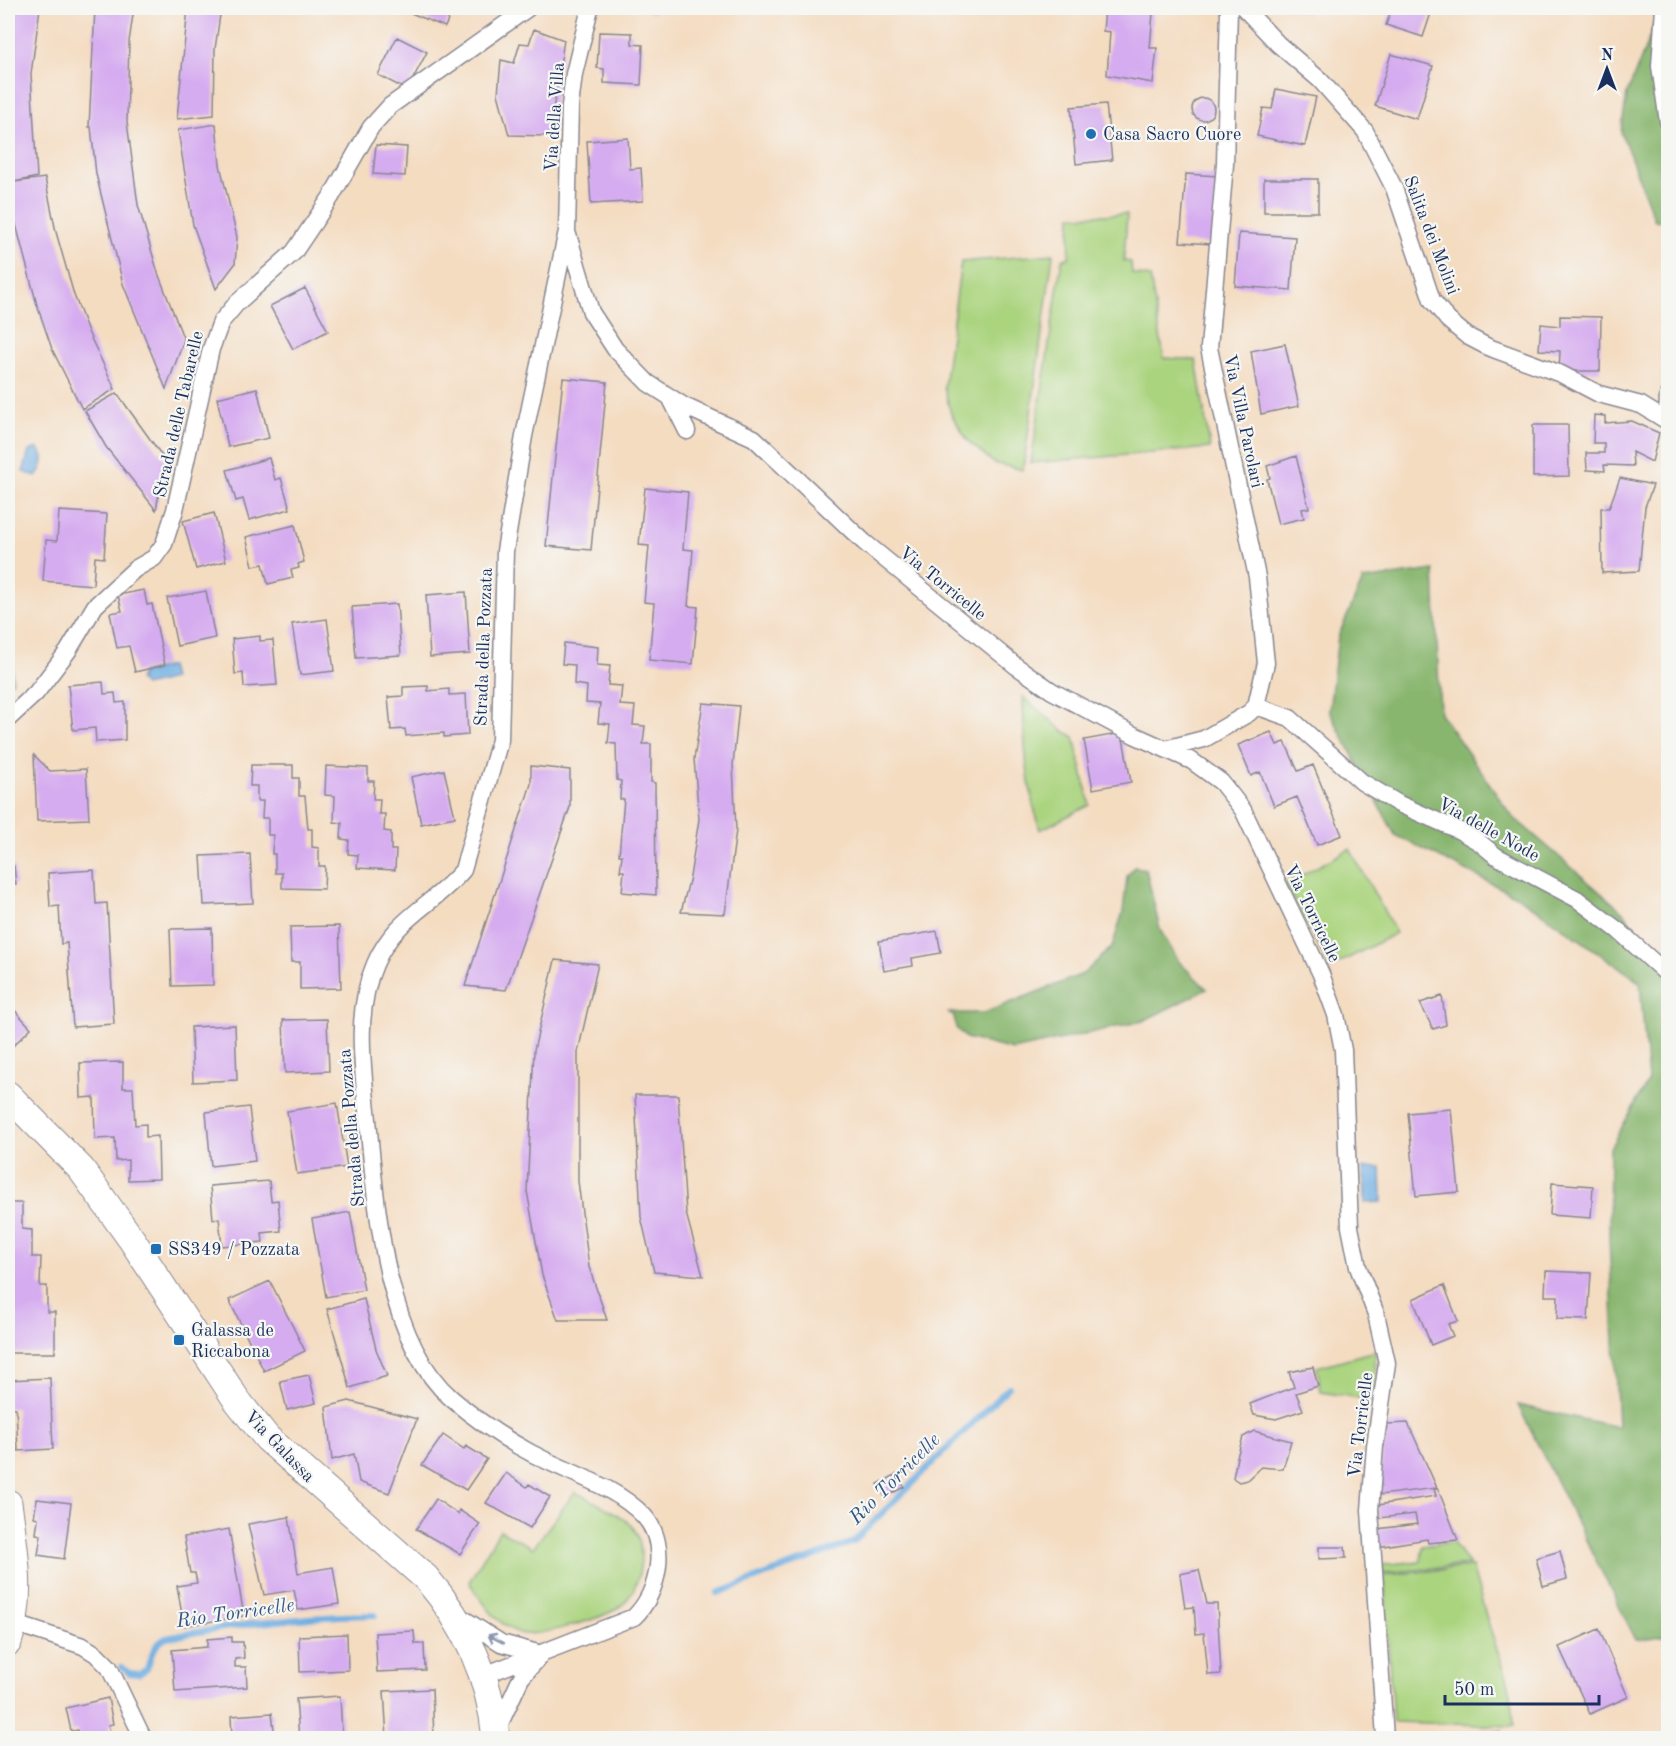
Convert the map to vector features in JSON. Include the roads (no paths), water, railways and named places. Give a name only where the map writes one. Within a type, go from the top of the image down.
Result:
[{"type":"main road","name":"Via Galassa","points":[[8,1095],[81,1169],[132,1240],[236,1399],[267,1438],[426,1578],[455,1614],[483,1676],[495,1736]]},
{"type":"main road","points":[[8,1503],[15,1563],[10,1633]]},
{"type":"street","name":"Strada delle Tabarelle","points":[[8,719],[36,693],[69,651],[95,606],[135,569],[154,558],[164,544],[175,510],[211,349],[221,322],[237,303],[294,252],[331,197],[371,126],[390,106],[528,8]]},
{"type":"street","name":"Via della Villa","points":[[567,231],[574,74],[590,8]]},
{"type":"street","name":"Via Villa Parolari","points":[[1229,8],[1225,164],[1209,348],[1257,577],[1266,663],[1256,706]]},
{"type":"street","name":"Salita dei Molini","points":[[1244,8],[1278,44],[1320,80],[1365,131],[1394,188],[1432,300],[1448,320],[1467,336],[1488,347],[1561,374],[1599,394],[1641,405],[1668,422]]},
{"type":"street","points":[[1664,8],[1660,66],[1668,122]]},
{"type":"street","name":"Via Torricelle","points":[[567,231],[585,296],[601,330],[628,364],[671,399],[754,438],[864,542],[1034,680],[1134,735],[1168,748],[1192,761],[1221,782],[1243,810],[1321,974],[1336,1014],[1345,1080],[1350,1227],[1358,1267],[1376,1314],[1387,1363],[1375,1446],[1370,1510],[1385,1738]]},
{"type":"street","name":"Strada della Pozzata","points":[[483,1676],[621,1624],[644,1608],[653,1590],[658,1558],[653,1530],[644,1517],[625,1500],[531,1454],[472,1415],[434,1382],[417,1354],[384,1257],[372,1172],[362,1051],[366,996],[375,964],[400,924],[453,883],[463,870],[500,740],[505,551],[524,436],[567,231]]},
{"type":"street","name":"Salita dei Molini","points":[[1668,395],[1668,422]]},
{"type":"street","name":"Via Torricelle","points":[[671,399],[687,431]]},
{"type":"street","points":[[1168,748],[1204,739],[1249,713],[1256,706]]},
{"type":"street","name":"Via delle Node","points":[[1256,706],[1290,718],[1362,782],[1399,804],[1460,831],[1479,842],[1496,856],[1577,899],[1619,931],[1668,975]]},
{"type":"street","points":[[455,1614],[501,1643],[542,1654]]},
{"type":"street","points":[[10,1633],[83,1646],[96,1654],[109,1667],[143,1738]]},
{"type":"street","name":"Strada della Pozzata","points":[[495,1736],[521,1678],[542,1654]]},
{"type":"water","points":[[37,448],[42,454],[43,462],[36,476],[23,472],[29,451]]},
{"type":"water","points":[[170,666],[173,679],[145,686],[139,680],[142,673]]},
{"type":"water","points":[[1381,1167],[1382,1202],[1365,1203],[1364,1168]]},
{"type":"waterway","name":"Rio Torricelle","points":[[718,1593],[853,1542],[1009,1387]]},
{"type":"waterway","name":"Rio Torricelle","points":[[122,1667],[129,1673],[139,1674],[147,1669],[155,1647],[166,1638],[270,1622],[375,1615]]},
{"type":"place","name":"Casa Sacro Cuore","points":[[1091,134]]},
{"type":"place","name":"SS349 / Pozzata","points":[[156,1249]]},
{"type":"place","name":"Galassa de Riccabona","points":[[179,1340]]}]
